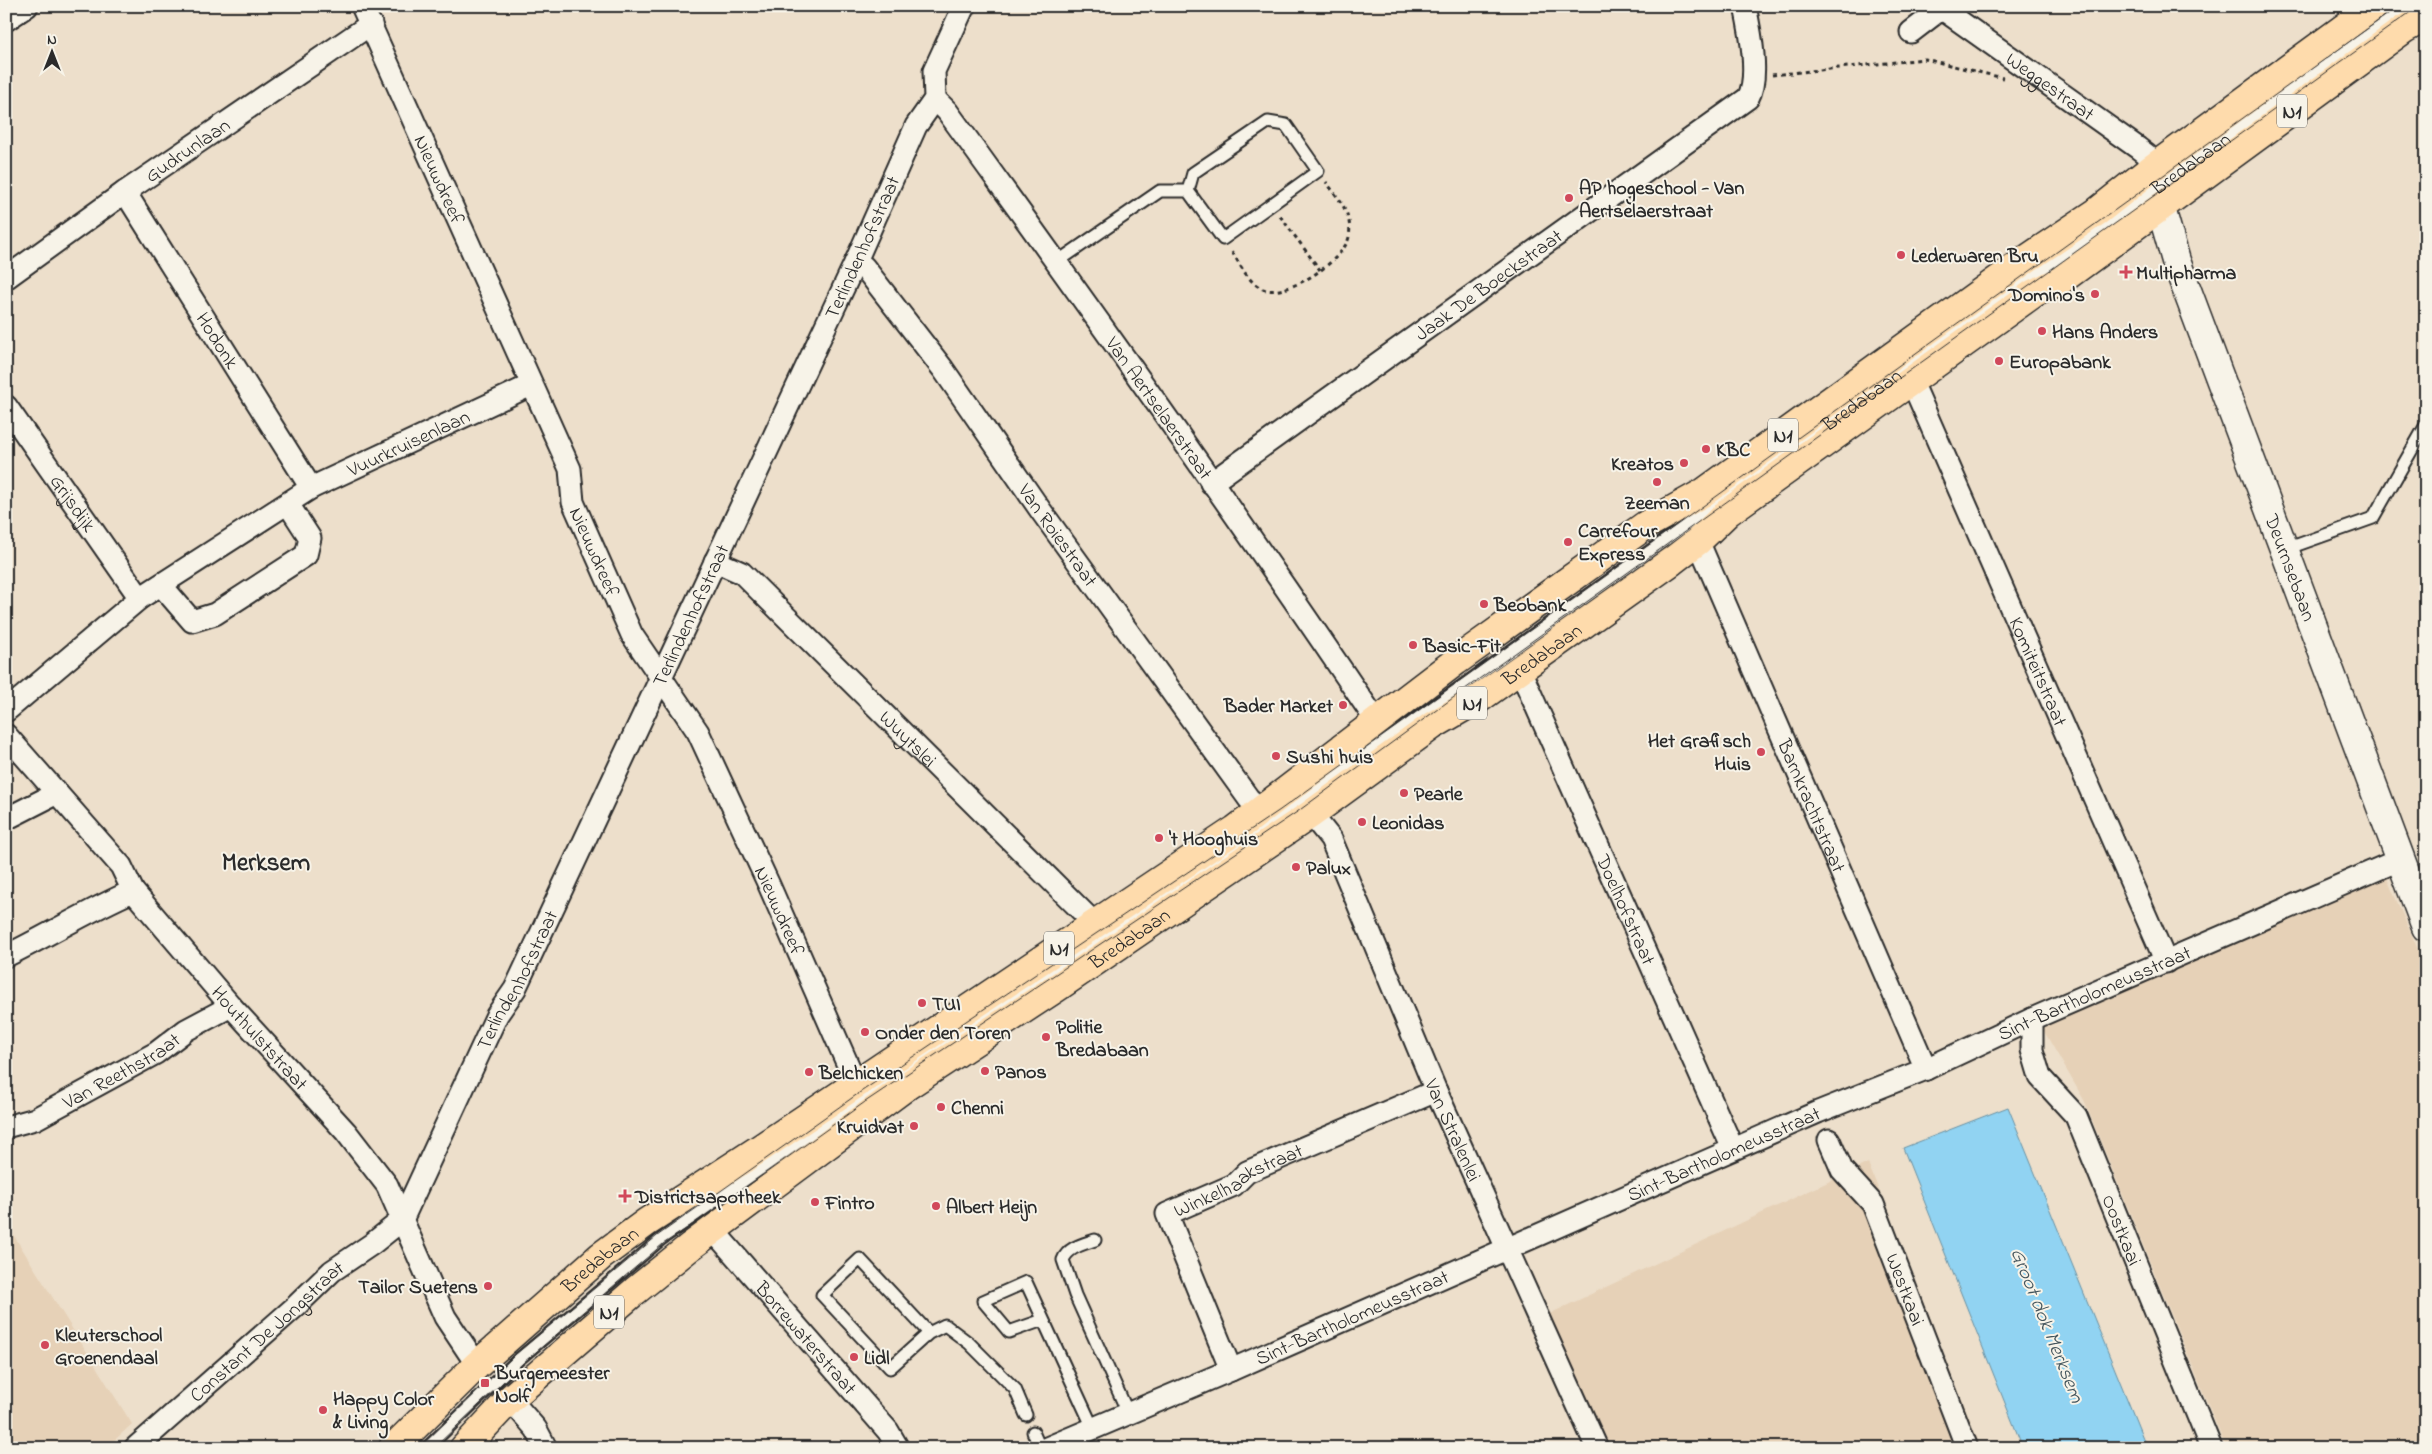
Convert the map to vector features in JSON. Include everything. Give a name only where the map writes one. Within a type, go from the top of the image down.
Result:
[{"type":"main road","name":"Bredabaan","points":[[393,1448],[477,1365],[601,1256],[629,1235],[863,1098],[908,1085],[1056,988],[1287,811],[1481,697],[1698,541],[1728,512],[2034,293],[2061,280],[2155,189],[2374,6]]},
{"type":"main road","name":"Bredabaan","points":[[464,1448],[510,1399],[609,1312],[712,1230],[863,1098],[1095,924],[1235,830],[1287,811],[1377,722],[1456,661],[1622,542],[1703,493],[2019,265],[2097,212],[2155,189],[2396,34],[2426,17]]},
{"type":"main road","name":"Deurnsebaan","points":[[2155,189],[2180,270],[2283,550],[2426,927]]},
{"type":"street","points":[[6,20],[26,6]]},
{"type":"street","points":[[935,99],[934,71],[964,6]]},
{"type":"street","name":"Jaak De Boeckstraat","points":[[1211,483],[1748,98],[1753,90],[1754,76],[1745,6]]},
{"type":"street","points":[[1911,32],[1940,7]]},
{"type":"street","name":"Weggestraat","points":[[1940,7],[2138,148],[2147,156],[2155,189]]},
{"type":"street","name":"Gudrunlaan","points":[[6,278],[366,15]]},
{"type":"street","name":"Nieuwdreef","points":[[366,15],[570,469],[573,502],[632,635],[698,732],[863,1098]]},
{"type":"street","name":"Terlindenhofstraat","points":[[402,1220],[497,1015],[514,988],[856,262],[916,126],[935,99]]},
{"type":"street","name":"Van Aertselaerstraat","points":[[935,99],[947,111],[1162,408],[1211,483],[1377,722]]},
{"type":"street","name":"Hodonk","points":[[125,192],[311,488]]},
{"type":"street","name":"Van Roiestraat","points":[[856,262],[864,266],[942,369],[1041,511],[1088,573],[1249,799],[1287,811]]},
{"type":"street","name":"Komiteitstraat","points":[[1912,382],[2166,962]]},
{"type":"street","name":"Vuurkruisenlaan","points":[[6,711],[140,598],[311,488],[531,385]]},
{"type":"street","name":"Grijsdijk","points":[[6,406],[140,598]]},
{"type":"street","points":[[161,585],[192,621],[215,614],[306,555],[310,538],[288,504]]},
{"type":"street","name":"Barnkrachtstraat","points":[[1698,541],[1926,1069]]},
{"type":"street","name":"Wuytslei","points":[[715,561],[742,573],[1095,924]]},
{"type":"street","name":"Doelhofstraat","points":[[1520,670],[1733,1149]]},
{"type":"street","name":"Houthulststraat","points":[[6,735],[122,866],[133,891],[231,1006],[346,1132],[387,1185],[445,1318],[477,1365]]},
{"type":"street","points":[[6,818],[57,793]]},
{"type":"street","name":"Van Stralenlei","points":[[1287,811],[1322,825],[1331,839],[1436,1092],[1597,1448]]},
{"type":"street","name":"Sint-Bartholomeusstraat","points":[[1040,1440],[1093,1428],[1231,1370],[1733,1149],[1926,1069],[2032,1019],[2400,859]]},
{"type":"street","points":[[6,956],[76,921],[92,909],[133,891]]},
{"type":"street","name":"Van Reethstraat","points":[[6,1127],[35,1119],[156,1053],[186,1030],[231,1006]]},
{"type":"street","name":"Oostkaai","points":[[2032,1019],[2032,1050],[2040,1077],[2076,1116],[2211,1448]]},
{"type":"street","name":"Winkelhaakstraat","points":[[1231,1370],[1167,1214],[1234,1185],[1248,1172],[1436,1092]]},
{"type":"street","name":"Westkaai","points":[[1830,1140],[1842,1170],[1873,1204],[1967,1448]]},
{"type":"street","name":"Constant De Jongstraat","points":[[135,1448],[296,1306],[332,1271],[372,1244],[402,1220]]},
{"type":"street","name":"Borrewaterstraat","points":[[712,1230],[893,1440]]},
{"type":"street","points":[[510,1399],[536,1429],[546,1448]]},
{"type":"lane","name":"Bredabaan","points":[[1287,811],[2409,6]]},
{"type":"lane","points":[[1268,122],[1286,125],[1318,171],[1272,206],[1223,239],[1188,191],[1193,174],[1268,122]]},
{"type":"lane","points":[[1057,262],[1160,191],[1188,191]]},
{"type":"lane","points":[[2283,550],[2373,518],[2426,424]]},
{"type":"lane","points":[[426,1448],[519,1358],[660,1240],[863,1098]]},
{"type":"lane","points":[[660,1240],[712,1230]]},
{"type":"lane","points":[[1095,1240],[1076,1247],[1065,1254],[1064,1260],[1075,1295],[1128,1413]]},
{"type":"lane","points":[[929,1333],[860,1259],[822,1295],[890,1368],[929,1333],[945,1325],[968,1343],[1015,1390],[1026,1415]]},
{"type":"lane","points":[[1043,1320],[1009,1332],[983,1301],[1026,1282],[1093,1428]]},
{"type":"lane","points":[[1040,1440],[1040,1448]]},
{"type":"path","points":[[1754,76],[1925,59],[2010,80]]},
{"type":"path","points":[[1223,239],[1250,281],[1265,290],[1281,290],[1297,285],[1320,270],[1342,252],[1349,238],[1349,226],[1348,212],[1318,171]]},
{"type":"path","points":[[1272,206],[1320,270]]},
{"type":"shaded area","points":[[2385,874],[2426,968],[2426,1448],[2226,1448],[2084,1100],[2041,1026]]},
{"type":"shaded area","points":[[1868,1163],[1981,1448],[1608,1448],[1549,1314]]},
{"type":"shaded area","name":"Kleuterschool Groenendaal","points":[[6,1223],[132,1424],[106,1448],[6,1448]]},
{"type":"water","name":"Groot dok Merksem","points":[[2008,1107],[2147,1448],[2023,1448],[1903,1148]]},
{"type":"tram line","points":[[419,1448],[516,1354],[657,1236],[859,1093],[1280,810],[2399,6]]},
{"type":"tram line","points":[[434,1448],[523,1363],[663,1244],[713,1211],[865,1102],[1297,812],[1472,684],[2419,6]]},
{"type":"place","name":"AP hogeschool - Van Aertselaerstraat","points":[[1569,198]]},
{"type":"place","name":"Lederwaren Bru","points":[[1901,255]]},
{"type":"place","name":"Multipharma","points":[[2126,272]]},
{"type":"place","name":"Domino's","points":[[2095,294]]},
{"type":"place","name":"Hans Anders","points":[[2042,331]]},
{"type":"place","name":"Europabank","points":[[1999,361]]},
{"type":"place","name":"KBC","points":[[1706,449]]},
{"type":"place","name":"Kreatos","points":[[1684,463]]},
{"type":"place","name":"Zeeman","points":[[1657,482]]},
{"type":"place","name":"Carrefour Express","points":[[1568,542]]},
{"type":"place","name":"Beobank","points":[[1484,604]]},
{"type":"place","name":"Basic-Fit","points":[[1413,645]]},
{"type":"place","name":"Bader Market","points":[[1343,705]]},
{"type":"place","name":"Het Grafisch Huis","points":[[1761,752]]},
{"type":"place","name":"Sushi huis","points":[[1276,756]]},
{"type":"place","name":"Pearle","points":[[1404,793]]},
{"type":"place","name":"Leonidas","points":[[1362,822]]},
{"type":"place","name":"'t Hooghuis","points":[[1159,838]]},
{"type":"place","name":"Palux","points":[[1296,867]]},
{"type":"place","name":"TUI","points":[[922,1003]]},
{"type":"place","name":"Onder den Toren","points":[[865,1032]]},
{"type":"place","name":"Politie Bredabaan","points":[[1046,1037]]},
{"type":"place","name":"Panos","points":[[985,1071]]},
{"type":"place","name":"Belchicken","points":[[809,1072]]},
{"type":"place","name":"Chenni","points":[[941,1107]]},
{"type":"place","name":"Kruidvat","points":[[914,1126]]},
{"type":"place","name":"Districtsapotheek","points":[[625,1196]]},
{"type":"place","name":"Fintro","points":[[815,1202]]},
{"type":"place","name":"Albert Heijn","points":[[936,1206]]},
{"type":"place","name":"Tailor Suetens","points":[[488,1286]]},
{"type":"place","name":"Kleuterschool Groenendaal","points":[[45,1345]]},
{"type":"place","name":"Lidl","points":[[854,1357]]},
{"type":"place","name":"Burgemeester Nolf","points":[[485,1383]]},
{"type":"place","name":"Happy Color & Living","points":[[323,1410]]},
{"type":"district","name":"Merksem","points":[[266,861]]}]
